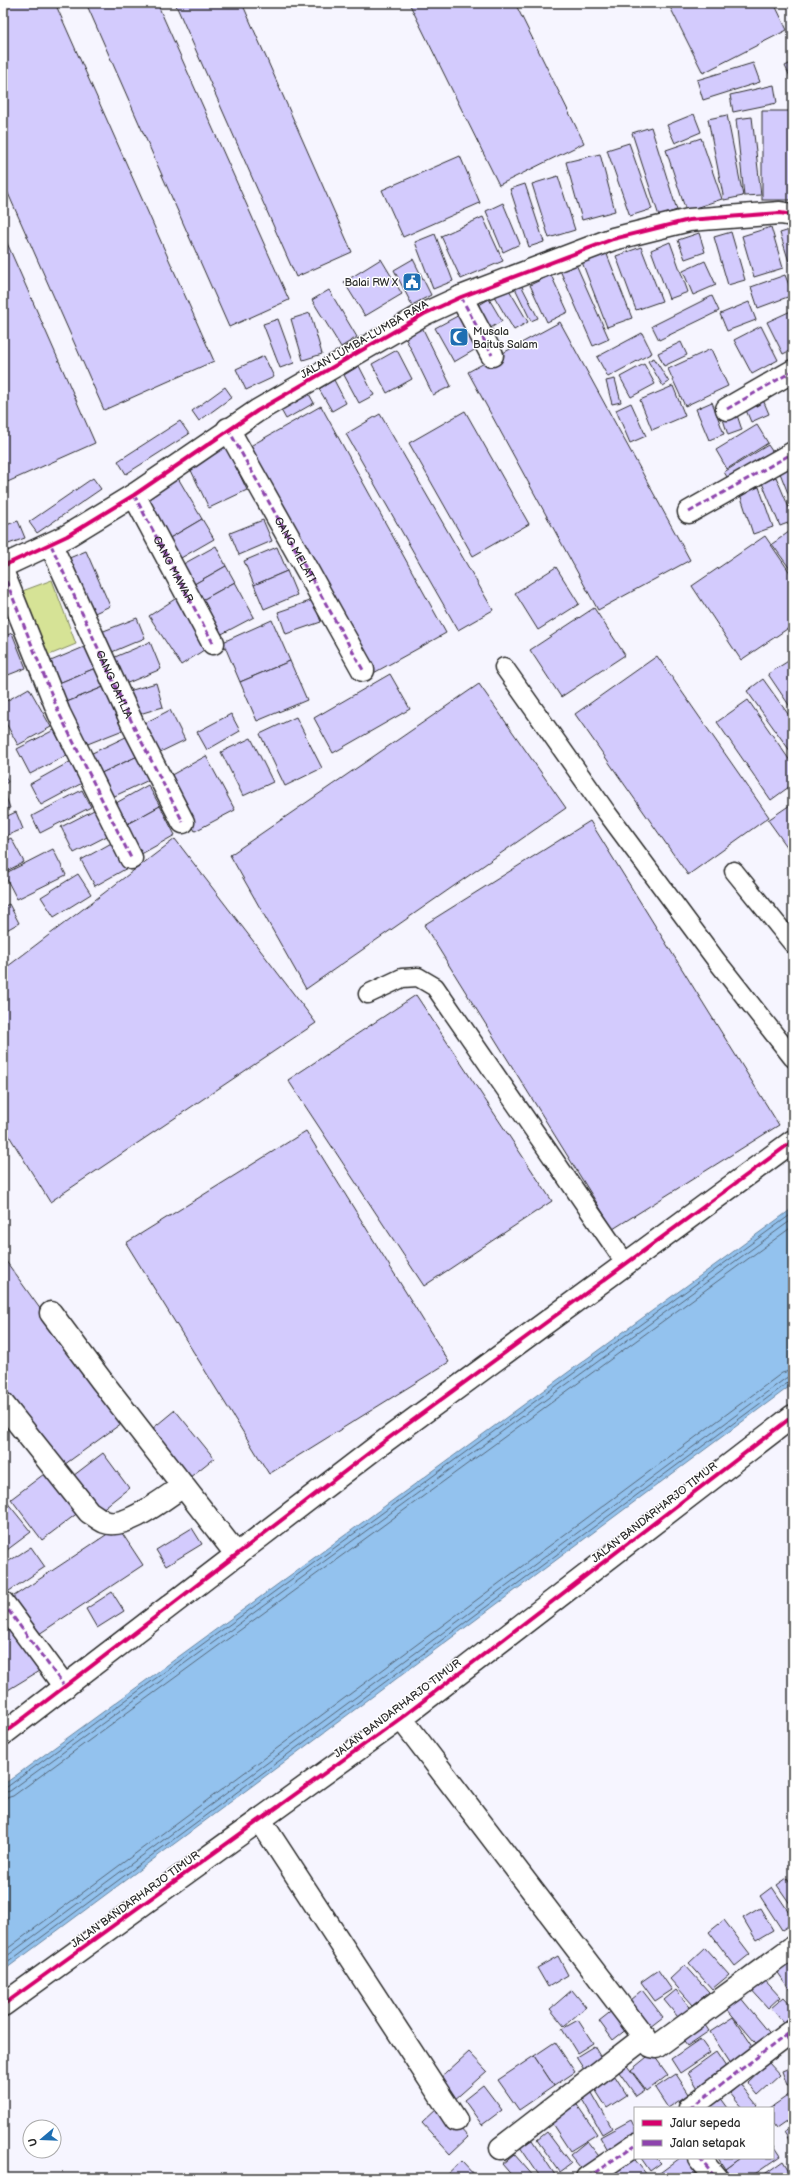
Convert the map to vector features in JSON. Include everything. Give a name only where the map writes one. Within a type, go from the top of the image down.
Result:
[{"type":"street","name":"JALAN LUMBA-LUMBA RAYA","points":[[3,566],[51,545],[134,494],[228,429],[424,314],[461,297],[612,239],[681,222],[780,213],[793,215]]},
{"type":"street","points":[[461,297],[492,355]]},
{"type":"street","points":[[726,409],[793,371]]},
{"type":"street","name":"GANG MELATI","points":[[228,429],[363,670]]},
{"type":"street","points":[[689,512],[793,453]]},
{"type":"street","name":"GANG MAWAR","points":[[134,494],[213,643]]},
{"type":"street","name":"GANG DAHLIA","points":[[51,545],[134,727],[182,822]]},
{"type":"street","points":[[3,573],[59,713],[131,858]]},
{"type":"street","points":[[3,1734],[378,1446],[793,1141]]},
{"type":"street","points":[[51,1313],[237,1555]]},
{"type":"street","points":[[3,1404],[89,1512],[106,1523],[120,1523],[134,1517],[184,1486]]},
{"type":"street","name":"JALAN BANDARHARJO TIMUR","points":[[3,2005],[401,1718],[793,1416]]},
{"type":"street","points":[[3,1603],[65,1687]]},
{"type":"street","points":[[401,1718],[651,2046],[656,2046],[793,1947]]},
{"type":"street","points":[[260,1820],[456,2120]]},
{"type":"street","points":[[501,2148],[645,2037]]},
{"type":"street","points":[[691,2107],[791,2038]]},
{"type":"street","points":[[588,2178],[634,2146]]},
{"type":"street","points":[[700,2159],[716,2178]]},
{"type":"lane","points":[[504,667],[612,820],[716,960],[793,1058]]},
{"type":"lane","points":[[734,871],[793,944]]},
{"type":"lane","points":[[368,994],[402,978],[418,977],[435,987],[626,1264]]},
{"type":"green space","points":[[52,580],[76,644],[42,658],[17,593]]},
{"type":"water","points":[[793,1208],[793,1384],[3,1971],[3,1785]]},
{"type":"building","points":[[3,3],[55,3],[214,361],[104,410],[3,182]]},
{"type":"building","points":[[86,3],[157,3],[289,300],[229,327]]},
{"type":"building","points":[[175,3],[242,3],[352,252],[296,277]]},
{"type":"building","points":[[409,3],[515,3],[584,143],[499,185]]},
{"type":"building","points":[[668,3],[774,3],[787,30],[703,73]]},
{"type":"building","points":[[793,62],[793,83],[785,66]]},
{"type":"building","points":[[753,63],[760,82],[703,100],[697,80]]},
{"type":"building","points":[[774,85],[777,103],[733,112],[730,95]]},
{"type":"building","points":[[762,111],[793,111],[793,200],[762,200]]},
{"type":"building","points":[[694,114],[701,132],[675,143],[667,125]]},
{"type":"building","points":[[727,115],[743,196],[724,200],[708,119]]},
{"type":"building","points":[[752,117],[761,195],[744,196],[736,119]]},
{"type":"building","points":[[651,127],[677,210],[659,216],[632,133]]},
{"type":"building","points":[[701,138],[722,199],[686,211],[666,150]]},
{"type":"building","points":[[629,143],[652,209],[630,216],[607,150]]},
{"type":"building","points":[[600,154],[615,211],[582,220],[566,162]]},
{"type":"building","points":[[460,156],[480,203],[403,237],[382,190]]},
{"type":"building","points":[[558,176],[575,230],[549,238],[532,184]]},
{"type":"building","points":[[525,184],[544,242],[529,247],[510,189]]},
{"type":"building","points":[[503,203],[520,244],[503,252],[486,211]]},
{"type":"building","points":[[483,217],[503,261],[461,279],[441,236]]},
{"type":"building","points":[[771,227],[783,268],[754,277],[742,236]]},
{"type":"building","points":[[793,229],[793,264],[790,265],[780,233]]},
{"type":"building","points":[[731,232],[745,280],[728,285],[714,237]]},
{"type":"building","points":[[699,233],[705,252],[685,259],[678,240]]},
{"type":"building","points":[[3,234],[95,443],[3,484]]},
{"type":"building","points":[[435,234],[453,281],[433,289],[415,242]]},
{"type":"building","points":[[670,242],[688,292],[669,299],[651,250]]},
{"type":"building","points":[[641,247],[662,301],[636,310],[616,256]]},
{"type":"building","points":[[606,252],[632,318],[607,327],[582,262]]},
{"type":"building","points":[[381,259],[402,294],[365,316],[344,282]]},
{"type":"building","name":"Balai RW X","points":[[413,259],[431,295],[412,305],[394,270]]},
{"type":"building","points":[[705,261],[716,285],[693,295],[683,271]]},
{"type":"building","points":[[575,262],[609,339],[593,346],[559,268]]},
{"type":"building","points":[[551,275],[568,312],[547,322],[530,285]]},
{"type":"building","points":[[785,275],[793,295],[758,308],[751,287]]},
{"type":"building","points":[[519,281],[538,318],[531,321],[513,284]]},
{"type":"building","points":[[505,283],[528,322],[514,330],[491,291]]},
{"type":"building","points":[[329,290],[357,337],[341,347],[312,300]]},
{"type":"building","points":[[712,296],[719,311],[659,340],[652,326]]},
{"type":"building","points":[[489,299],[502,321],[484,332],[471,310]]},
{"type":"building","points":[[749,302],[756,320],[727,331],[720,314]]},
{"type":"building","points":[[793,310],[793,349],[783,354],[767,322]]},
{"type":"building","name":"Musala Baitus Salam","points":[[465,312],[483,345],[454,362],[435,328]]},
{"type":"building","points":[[310,313],[322,354],[303,360],[291,319]]},
{"type":"building","points":[[278,319],[294,363],[280,368],[263,324]]},
{"type":"building","points":[[560,322],[690,560],[598,610],[468,372]]},
{"type":"building","points":[[421,325],[451,386],[433,395],[403,333]]},
{"type":"building","points":[[761,326],[778,360],[752,374],[734,340]]},
{"type":"building","points":[[642,333],[652,353],[608,377],[597,357]]},
{"type":"building","points":[[681,342],[687,355],[664,366],[658,353]]},
{"type":"building","points":[[711,349],[728,386],[685,406],[668,369]]},
{"type":"building","points":[[397,350],[412,379],[387,393],[372,364]]},
{"type":"building","points":[[264,356],[274,377],[246,390],[236,369]]},
{"type":"building","points":[[654,358],[669,382],[663,386],[648,361]]},
{"type":"building","points":[[644,364],[655,384],[631,397],[620,377]]},
{"type":"building","points":[[359,366],[374,395],[359,403],[344,375]]},
{"type":"building","points":[[615,379],[621,402],[612,404],[606,381]]},
{"type":"building","points":[[334,380],[346,403],[332,411],[319,389]]},
{"type":"building","points":[[673,386],[685,416],[652,430],[640,400]]},
{"type":"building","points":[[225,387],[232,397],[199,421],[192,411]]},
{"type":"building","points":[[309,394],[314,403],[286,419],[281,410]]},
{"type":"building","points":[[761,395],[769,414],[751,422],[743,403]]},
{"type":"building","points":[[712,402],[724,434],[709,440],[696,409]]},
{"type":"building","points":[[631,403],[646,436],[630,443],[616,410]]},
{"type":"building","points":[[321,406],[446,633],[370,675],[245,449]]},
{"type":"building","points":[[735,409],[742,430],[728,435],[721,413]]},
{"type":"building","points":[[465,411],[529,524],[473,556],[409,443]]},
{"type":"building","points":[[380,414],[493,610],[458,630],[346,434]]},
{"type":"building","points":[[180,421],[189,434],[126,474],[118,461]]},
{"type":"building","points":[[757,425],[768,443],[727,469],[716,450]]},
{"type":"building","points":[[225,444],[247,490],[209,508],[187,462]]},
{"type":"building","points":[[768,445],[776,457],[732,485],[724,472]]},
{"type":"building","points":[[793,467],[793,506],[780,473]]},
{"type":"building","points":[[776,477],[793,517],[793,521],[780,526],[762,483]]},
{"type":"building","points":[[93,478],[101,489],[37,533],[29,522]]},
{"type":"building","points":[[178,478],[202,519],[163,542],[139,501]]},
{"type":"building","points":[[759,487],[773,527],[753,534],[740,494]]},
{"type":"building","points":[[202,519],[214,539],[174,562],[163,542]]},
{"type":"building","points":[[263,520],[272,541],[239,555],[230,533]]},
{"type":"building","points":[[18,521],[25,538],[3,546],[3,526]]},
{"type":"building","points":[[793,529],[793,573],[772,544]]},
{"type":"building","points":[[765,536],[793,577],[793,625],[741,660],[692,586]]},
{"type":"building","points":[[216,546],[226,566],[189,587],[178,567]]},
{"type":"building","points":[[277,547],[287,571],[254,585],[244,561]]},
{"type":"building","points":[[86,551],[110,606],[84,618],[60,562]]},
{"type":"building","points":[[226,566],[235,582],[197,603],[189,587]]},
{"type":"building","points":[[556,567],[579,604],[538,630],[515,593]]},
{"type":"building","points":[[287,571],[297,595],[264,609],[254,585]]},
{"type":"building","points":[[235,582],[254,617],[216,637],[197,603]]},
{"type":"building","points":[[178,597],[210,646],[181,665],[149,616]]},
{"type":"building","points":[[313,600],[321,622],[286,634],[278,612]]},
{"type":"building","points":[[594,608],[625,655],[561,697],[530,650]]},
{"type":"building","points":[[137,618],[145,638],[105,655],[96,634]]},
{"type":"building","points":[[272,620],[290,661],[240,682],[223,642]]},
{"type":"building","points":[[12,633],[26,668],[3,677],[3,637]]},
{"type":"building","points":[[150,642],[161,669],[118,687],[108,660]]},
{"type":"building","points":[[89,645],[98,667],[54,685],[46,663]]},
{"type":"building","points":[[657,656],[769,817],[688,875],[575,714]]},
{"type":"building","points":[[793,658],[793,711],[768,674]]},
{"type":"building","points":[[290,661],[307,700],[257,721],[240,682]]},
{"type":"building","points":[[98,667],[106,686],[62,704],[54,685]]},
{"type":"building","points":[[390,674],[410,709],[333,753],[314,718]]},
{"type":"building","points":[[763,679],[793,721],[793,755],[747,691]]},
{"type":"building","points":[[156,683],[163,707],[136,715],[129,691]]},
{"type":"building","points":[[479,684],[566,808],[306,989],[230,855]]},
{"type":"building","points":[[106,686],[123,730],[80,747],[62,704]]},
{"type":"building","points":[[29,688],[51,727],[18,745],[3,718],[3,703]]},
{"type":"building","points":[[748,700],[793,765],[793,784],[771,800],[717,722]]},
{"type":"building","points":[[170,710],[185,740],[152,756],[137,727]]},
{"type":"building","points":[[231,714],[240,731],[207,750],[197,732]]},
{"type":"building","points":[[296,717],[322,768],[285,786],[260,734]]},
{"type":"building","points":[[54,730],[67,755],[30,774],[17,749]]},
{"type":"building","points":[[130,735],[140,755],[95,776],[86,756]]},
{"type":"building","points":[[251,738],[273,782],[243,796],[221,752]]},
{"type":"building","points":[[140,755],[151,779],[106,800],[95,776]]},
{"type":"building","points":[[206,756],[235,810],[195,831],[166,778]]},
{"type":"building","points":[[75,759],[86,781],[41,805],[30,784]]},
{"type":"building","points":[[3,772],[8,782],[3,785]]},
{"type":"building","points":[[148,785],[160,806],[120,828],[109,807]]},
{"type":"building","points":[[82,790],[91,807],[40,833],[32,816]]},
{"type":"building","points":[[5,794],[10,808],[3,810],[3,795]]},
{"type":"building","points":[[793,803],[793,855],[768,820]]},
{"type":"building","points":[[160,806],[175,835],[136,857],[120,828]]},
{"type":"building","points":[[98,808],[111,834],[74,853],[61,827]]},
{"type":"building","points":[[16,812],[23,829],[3,837],[3,818]]},
{"type":"building","points":[[590,821],[779,1125],[613,1229],[424,925]]},
{"type":"building","points":[[11,838],[24,862],[3,873],[3,842]]},
{"type":"building","points":[[175,839],[316,1023],[50,1202],[3,1126],[3,970]]},
{"type":"building","points":[[115,841],[129,867],[95,886],[81,860]]},
{"type":"building","points":[[53,849],[66,875],[17,899],[4,874]]},
{"type":"building","points":[[78,874],[91,894],[54,917],[41,897]]},
{"type":"building","points":[[9,904],[19,923],[3,932],[3,907]]},
{"type":"building","points":[[416,995],[552,1201],[424,1286],[288,1080]]},
{"type":"building","points":[[306,1131],[449,1362],[269,1474],[126,1243]]},
{"type":"building","points":[[3,1257],[122,1423],[61,1467],[3,1387]]},
{"type":"building","points":[[175,1410],[214,1458],[184,1482],[146,1434]]},
{"type":"building","points":[[103,1453],[129,1488],[96,1514],[69,1479]]},
{"type":"building","points":[[48,1471],[79,1512],[42,1540],[11,1499]]},
{"type":"building","points":[[6,1501],[31,1532],[3,1553],[3,1504]]},
{"type":"building","points":[[118,1527],[143,1565],[36,1636],[11,1598]]},
{"type":"building","points":[[192,1528],[202,1544],[166,1566],[156,1550]]},
{"type":"building","points":[[31,1547],[45,1567],[6,1593],[3,1588],[3,1565]]},
{"type":"building","points":[[112,1592],[124,1611],[97,1628],[86,1609]]},
{"type":"building","points":[[7,1620],[39,1671],[3,1693],[3,1623]]},
{"type":"building","points":[[787,1878],[793,1886],[793,1908],[777,1885]]},
{"type":"building","points":[[772,1887],[793,1918],[793,1923],[782,1930],[760,1896]]},
{"type":"building","points":[[760,1908],[773,1930],[756,1940],[743,1918]]},
{"type":"building","points":[[724,1920],[750,1954],[735,1966],[709,1932]]},
{"type":"building","points":[[705,1948],[729,1975],[712,1989],[689,1963]]},
{"type":"building","points":[[788,1953],[793,1961],[793,1988],[790,1990],[772,1964]]},
{"type":"building","points":[[558,1956],[568,1975],[548,1987],[537,1968]]},
{"type":"building","points":[[685,1965],[709,1992],[693,2005],[670,1979]]},
{"type":"building","points":[[658,1970],[672,1990],[655,2001],[641,1982]]},
{"type":"building","points":[[761,1976],[780,1997],[768,2008],[749,1987]]},
{"type":"building","points":[[572,1990],[586,2007],[564,2026],[550,2009]]},
{"type":"building","points":[[642,1990],[663,2017],[645,2031],[624,2005]]},
{"type":"building","points":[[676,1990],[694,2012],[682,2022],[664,2000]]},
{"type":"building","points":[[735,1991],[773,2037],[760,2048],[721,2002]]},
{"type":"building","points":[[784,1997],[793,2007],[793,2013],[783,2022],[771,2008]]},
{"type":"building","points":[[618,2006],[632,2025],[613,2040],[599,2021]]},
{"type":"building","points":[[699,2016],[709,2031],[687,2046],[677,2032]]},
{"type":"building","points":[[733,2017],[758,2054],[735,2070],[710,2032]]},
{"type":"building","points":[[578,2020],[593,2043],[577,2053],[562,2029]]},
{"type":"building","points":[[700,2039],[710,2053],[680,2073],[671,2059]]},
{"type":"building","points":[[555,2042],[575,2072],[554,2086],[534,2056]]},
{"type":"building","points":[[594,2046],[604,2063],[587,2074],[576,2057]]},
{"type":"building","points":[[469,2052],[487,2071],[453,2101],[436,2082]]},
{"type":"building","points":[[716,2052],[728,2070],[699,2090],[688,2072]]},
{"type":"building","points":[[652,2053],[668,2075],[647,2091],[631,2070]]},
{"type":"building","points":[[534,2056],[554,2086],[519,2110],[498,2080]]},
{"type":"building","points":[[622,2059],[645,2090],[636,2096],[614,2065]]},
{"type":"building","points":[[768,2062],[780,2075],[758,2095],[747,2082]]},
{"type":"building","points":[[792,2067],[793,2083],[787,2085],[782,2071]]},
{"type":"building","points":[[611,2070],[627,2095],[607,2108],[591,2083]]},
{"type":"building","points":[[676,2074],[689,2094],[667,2107],[655,2088]]},
{"type":"building","points":[[740,2084],[757,2105],[755,2107],[741,2107],[730,2093]]},
{"type":"building","points":[[483,2085],[502,2110],[482,2125],[464,2100]]},
{"type":"building","points":[[588,2086],[612,2128],[602,2134],[578,2092]]},
{"type":"building","points":[[793,2092],[793,2117],[776,2129],[774,2126],[774,2107],[771,2107]]},
{"type":"building","points":[[720,2097],[727,2107],[705,2107]]},
{"type":"building","points":[[573,2099],[597,2134],[570,2151],[547,2116]]},
{"type":"building","points":[[440,2106],[468,2137],[450,2154],[422,2123]]},
{"type":"building","points":[[631,2120],[634,2126],[634,2144],[611,2156],[600,2137]]},
{"type":"building","points":[[793,2127],[793,2146],[784,2132]]},
{"type":"building","points":[[547,2132],[571,2164],[560,2172],[537,2140]]},
{"type":"building","points":[[532,2140],[557,2178],[541,2178],[520,2147]]},
{"type":"building","points":[[587,2141],[602,2160],[585,2173],[570,2155]]},
{"type":"building","points":[[774,2146],[781,2156],[749,2178],[732,2178],[725,2169],[739,2159],[774,2159]]},
{"type":"building","points":[[514,2154],[535,2178],[514,2178],[502,2164]]},
{"type":"building","points":[[632,2156],[647,2175],[643,2178],[603,2178]]},
{"type":"building","points":[[642,2159],[657,2159],[661,2163],[650,2171]]},
{"type":"building","points":[[679,2159],[688,2159],[696,2173],[689,2178],[653,2178]]},
{"type":"building","points":[[719,2159],[739,2159],[725,2169]]},
{"type":"building","points":[[461,2161],[477,2178],[443,2178]]},
{"type":"building","points":[[783,2161],[791,2174],[785,2178],[759,2178]]},
{"type":"marked path","points":[[461,297],[492,355]]},
{"type":"marked path","points":[[727,409],[793,371]]},
{"type":"marked path","points":[[228,429],[363,670]]},
{"type":"marked path","points":[[689,512],[793,453]]},
{"type":"marked path","points":[[134,495],[213,643]]},
{"type":"marked path","points":[[51,545],[134,727],[183,822]]},
{"type":"marked path","points":[[3,573],[59,713],[131,858]]},
{"type":"marked path","points":[[3,1603],[65,1687]]},
{"type":"marked path","points":[[691,2107],[793,2030]]},
{"type":"marked path","points":[[786,2035],[793,2049]]},
{"type":"marked path","points":[[587,2178],[634,2146]]},
{"type":"marked path","points":[[700,2159],[716,2178]]},
{"type":"cycle path","points":[[3,566],[67,536],[134,495],[257,411],[424,314],[461,297],[613,239],[689,220],[780,213],[793,215]]},
{"type":"cycle path","points":[[3,1734],[378,1446],[793,1141]]},
{"type":"cycle path","points":[[3,2005],[401,1718],[793,1416]]},
{"type":"place","name":"Balai RW X","points":[[412,282]]},
{"type":"place","name":"Musala Baitus Salam","points":[[459,337]]}]
